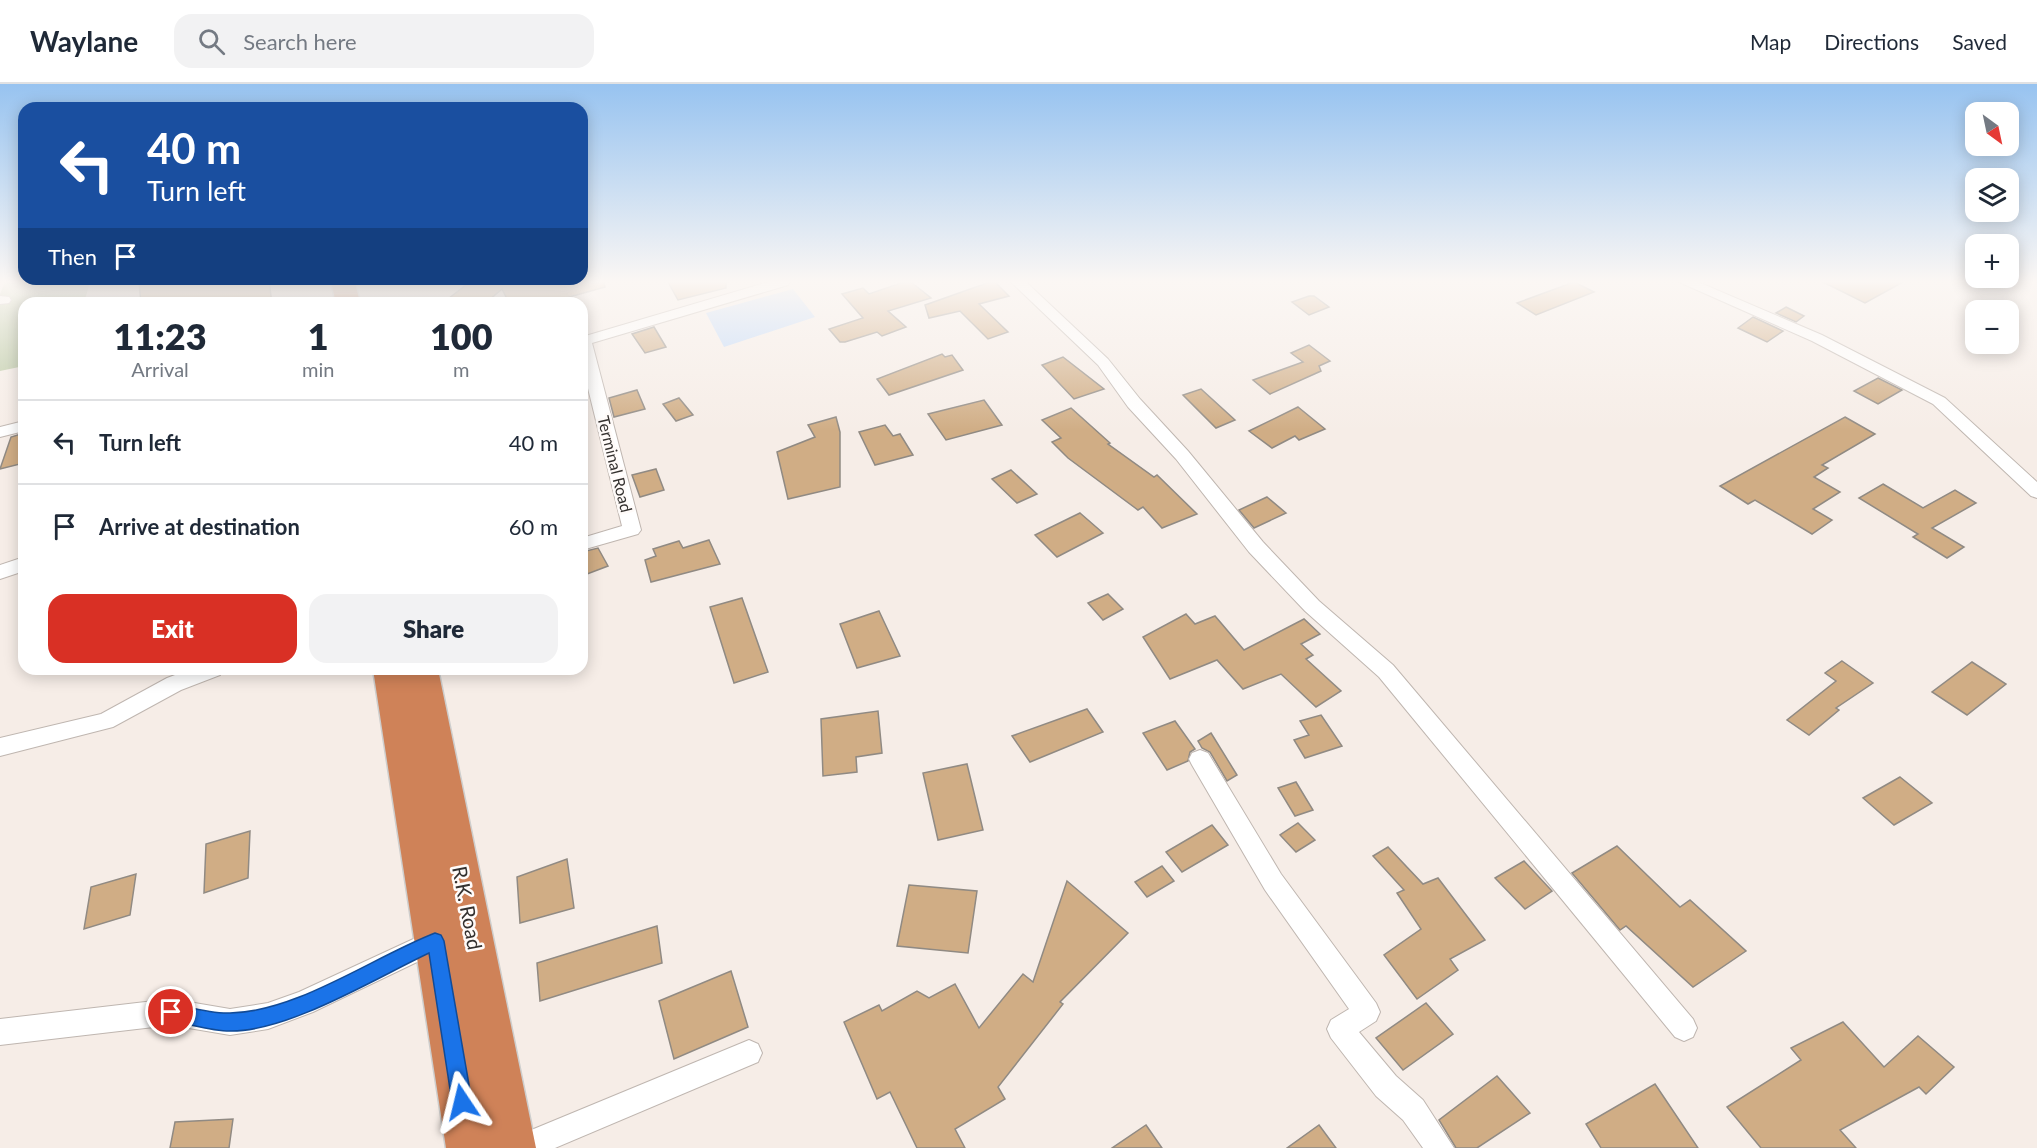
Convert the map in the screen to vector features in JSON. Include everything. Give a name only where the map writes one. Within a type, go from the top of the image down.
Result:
[{"type":"highway","name":"R.K. Road","points":[[391,675],[470,1148]]},
{"type":"highway","name":"R.K. Road","points":[[422,675],[512,1148]]},
{"type":"street","name":"Terminal Road","points":[[588,340],[616,332]]},
{"type":"street","points":[[1071,332],[1103,362],[1134,403],[1182,455],[1256,547],[1296,589],[1386,671],[1526,842],[1684,1028]]},
{"type":"street","points":[[1802,332],[1939,401],[2037,492]]},
{"type":"street","name":"Terminal Road","points":[[588,357],[632,530],[588,542]]},
{"type":"street","points":[[0,432],[18,428]]},
{"type":"street","points":[[0,572],[18,566]]},
{"type":"street","points":[[0,747],[106,721],[174,684],[197,675]]},
{"type":"street","points":[[1200,759],[1273,882],[1367,1012],[1340,1029],[1386,1086],[1413,1110],[1440,1148]]},
{"type":"street","points":[[0,1032],[28,1031],[171,1012],[230,1023],[268,1016],[304,1004],[435,941]]},
{"type":"street","points":[[522,1148],[749,1053]]},
{"type":"green space","points":[[0,332],[18,332],[18,367],[0,371]]},
{"type":"water","points":[[716,332],[771,332],[724,347]]},
{"type":"building","points":[[657,332],[666,347],[645,353],[632,334]]},
{"type":"building","points":[[831,332],[894,332],[882,336],[877,332],[840,342]]},
{"type":"building","points":[[981,332],[1008,332],[988,339]]},
{"type":"building","points":[[1746,332],[1782,332],[1767,342]]},
{"type":"building","points":[[1309,345],[1330,361],[1319,366],[1321,371],[1270,394],[1253,380],[1303,362],[1291,353]]},
{"type":"building","points":[[942,354],[945,357],[952,355],[963,370],[889,395],[877,379]]},
{"type":"building","points":[[1063,357],[1104,389],[1074,399],[1042,365]]},
{"type":"building","points":[[1878,378],[1902,390],[1878,404],[1854,391]]},
{"type":"building","points":[[1201,389],[1235,420],[1216,428],[1183,395]]},
{"type":"building","points":[[637,390],[645,409],[614,417],[609,398]]},
{"type":"building","points":[[679,398],[693,415],[676,421],[663,404]]},
{"type":"building","points":[[984,400],[1002,425],[946,440],[928,414]]},
{"type":"building","points":[[1298,407],[1325,429],[1299,440],[1295,436],[1272,448],[1249,431]]},
{"type":"building","points":[[1071,408],[1110,443],[1108,444],[1154,477],[1157,475],[1197,514],[1162,528],[1143,507],[1138,510],[1068,458],[1052,442],[1061,438],[1042,420]]},
{"type":"building","points":[[836,417],[840,432],[840,487],[788,499],[777,452],[815,437],[808,425]]},
{"type":"building","points":[[1845,417],[1875,434],[1822,465],[1828,468],[1814,477],[1840,492],[1813,509],[1832,520],[1812,534],[1755,500],[1748,504],[1720,486]]},
{"type":"building","points":[[885,425],[893,436],[900,434],[913,455],[875,465],[859,432]]},
{"type":"building","points":[[18,435],[18,464],[0,469],[11,437]]},
{"type":"building","points":[[656,469],[664,490],[640,497],[632,475]]},
{"type":"building","points":[[1011,470],[1037,494],[1017,503],[992,479]]},
{"type":"building","points":[[1883,484],[1923,508],[1955,490],[1976,503],[1932,528],[1964,547],[1947,558],[1913,537],[1918,534],[1859,498]]},
{"type":"building","points":[[1267,497],[1286,513],[1254,528],[1239,510]]},
{"type":"building","points":[[1080,513],[1103,533],[1057,557],[1035,535]]},
{"type":"building","points":[[709,540],[720,564],[651,582],[645,560],[656,556],[653,549],[679,541],[683,548]]},
{"type":"building","points":[[598,548],[608,566],[588,574],[588,550]]},
{"type":"building","points":[[1108,594],[1123,609],[1103,620],[1088,603]]},
{"type":"building","points":[[742,598],[768,672],[734,683],[710,607]]},
{"type":"building","points":[[879,611],[900,656],[857,668],[840,624]]},
{"type":"building","points":[[1186,614],[1195,624],[1215,616],[1244,650],[1304,619],[1320,634],[1301,644],[1313,655],[1306,659],[1341,691],[1316,707],[1281,674],[1243,689],[1217,660],[1170,679],[1143,637]]},
{"type":"building","points":[[1842,661],[1873,683],[1836,708],[1839,710],[1809,735],[1787,720],[1836,681],[1825,673]]},
{"type":"building","points":[[1972,662],[2006,684],[1967,715],[1932,692]]},
{"type":"building","points":[[1087,709],[1103,732],[1030,762],[1012,736]]},
{"type":"building","points":[[878,711],[882,753],[856,757],[857,772],[823,776],[821,719]]},
{"type":"building","points":[[1321,715],[1342,746],[1305,758],[1294,740],[1309,735],[1300,721]]},
{"type":"building","points":[[1175,721],[1195,749],[1190,752],[1188,761],[1167,770],[1143,733]]},
{"type":"building","points":[[1211,733],[1237,775],[1227,781],[1210,752],[1202,748],[1198,741]]},
{"type":"building","points":[[967,764],[983,830],[938,840],[923,773]]},
{"type":"building","points":[[1900,777],[1932,803],[1894,825],[1863,798]]},
{"type":"building","points":[[1296,782],[1313,810],[1295,816],[1278,788]]},
{"type":"building","points":[[1298,823],[1315,840],[1296,852],[1280,835]]},
{"type":"building","points":[[1212,825],[1228,845],[1182,872],[1166,852]]},
{"type":"building","points":[[250,831],[248,878],[204,893],[206,844]]},
{"type":"building","points":[[1617,846],[1680,907],[1690,900],[1746,951],[1693,987],[1626,926],[1620,930],[1572,873]]},
{"type":"building","points":[[1388,847],[1423,884],[1438,878],[1485,940],[1450,959],[1458,970],[1417,999],[1384,955],[1421,929],[1397,893],[1404,890],[1373,856]]},
{"type":"building","points":[[567,859],[574,908],[520,923],[517,877]]},
{"type":"building","points":[[1524,861],[1552,891],[1525,909],[1495,878]]},
{"type":"building","points":[[1162,866],[1174,881],[1147,897],[1135,882]]},
{"type":"building","points":[[136,874],[130,915],[84,929],[91,887]]},
{"type":"building","points":[[1067,881],[1128,933],[1060,1002],[1063,1004],[998,1087],[1005,1099],[955,1129],[965,1148],[917,1148],[890,1092],[877,1099],[844,1022],[879,1005],[882,1011],[917,991],[929,998],[955,984],[979,1028],[1023,974],[1033,982]]},
{"type":"building","points":[[909,885],[977,891],[968,953],[897,946]]},
{"type":"building","points":[[657,926],[662,963],[540,1001],[537,963]]},
{"type":"building","points":[[731,971],[748,1027],[674,1059],[659,1001]]},
{"type":"building","points":[[1426,1003],[1453,1034],[1403,1070],[1376,1038]]},
{"type":"building","points":[[1843,1022],[1884,1067],[1918,1036],[1954,1067],[1926,1094],[1919,1087],[1840,1130],[1856,1148],[1761,1148],[1727,1107],[1801,1060],[1791,1048]]},
{"type":"building","points":[[1497,1076],[1530,1113],[1477,1148],[1456,1148],[1439,1120]]},
{"type":"building","points":[[1655,1084],[1698,1148],[1601,1148],[1586,1124]]},
{"type":"building","points":[[233,1119],[229,1148],[170,1148],[175,1122]]},
{"type":"building","points":[[1146,1125],[1162,1148],[1112,1148]]},
{"type":"building","points":[[1319,1125],[1336,1148],[1287,1148]]},
{"type":"route","points":[[171,1012],[230,1023],[268,1016],[304,1004],[435,941],[462,1102]]}]
